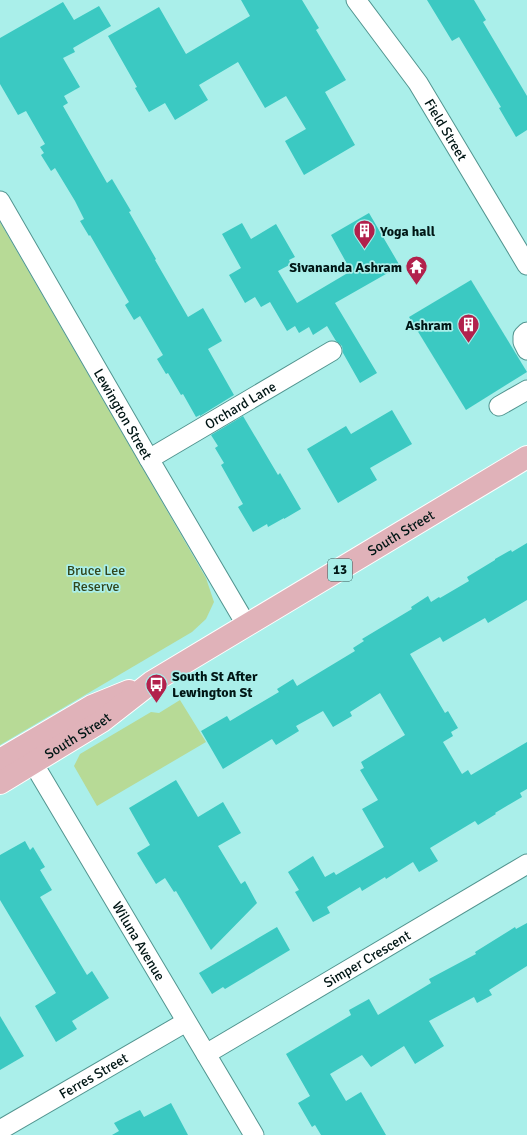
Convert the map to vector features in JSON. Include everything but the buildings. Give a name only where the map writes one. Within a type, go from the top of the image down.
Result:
[{"type":"main road","name":"South Street","points":[[0,760],[28,755],[102,721],[152,682],[527,457]]},
{"type":"main road","name":"South Street","points":[[0,783],[28,755]]},
{"type":"street","name":"Field Street","points":[[356,0],[418,83],[527,265]]},
{"type":"street","name":"Lewington Street","points":[[0,201],[247,626]]},
{"type":"street","points":[[527,332],[523,336],[523,342],[527,350]]},
{"type":"street","name":"Orchard Lane","points":[[149,459],[332,351]]},
{"type":"street","points":[[499,406],[527,390]]},
{"type":"street","name":"Wiluna Avenue","points":[[28,755],[254,1135]]},
{"type":"street","name":"Simper Crescent","points":[[206,1054],[527,864]]},
{"type":"street","name":"Ferres Street","points":[[0,1130],[186,1022]]},
{"type":"green space","name":"Bruce Lee Reserve","points":[[0,222],[206,578],[214,602],[206,619],[192,632],[0,745]]},
{"type":"green space","points":[[180,700],[206,742],[97,806],[74,766],[80,754],[151,712],[159,713]]},
{"type":"place","name":"Yoga hall","points":[[365,250]]},
{"type":"place","name":"Sivananda Ashram","points":[[417,286]]},
{"type":"place","name":"Ashram","points":[[468,344]]},
{"type":"place","name":"South St After Lewington St","points":[[157,704]]}]
